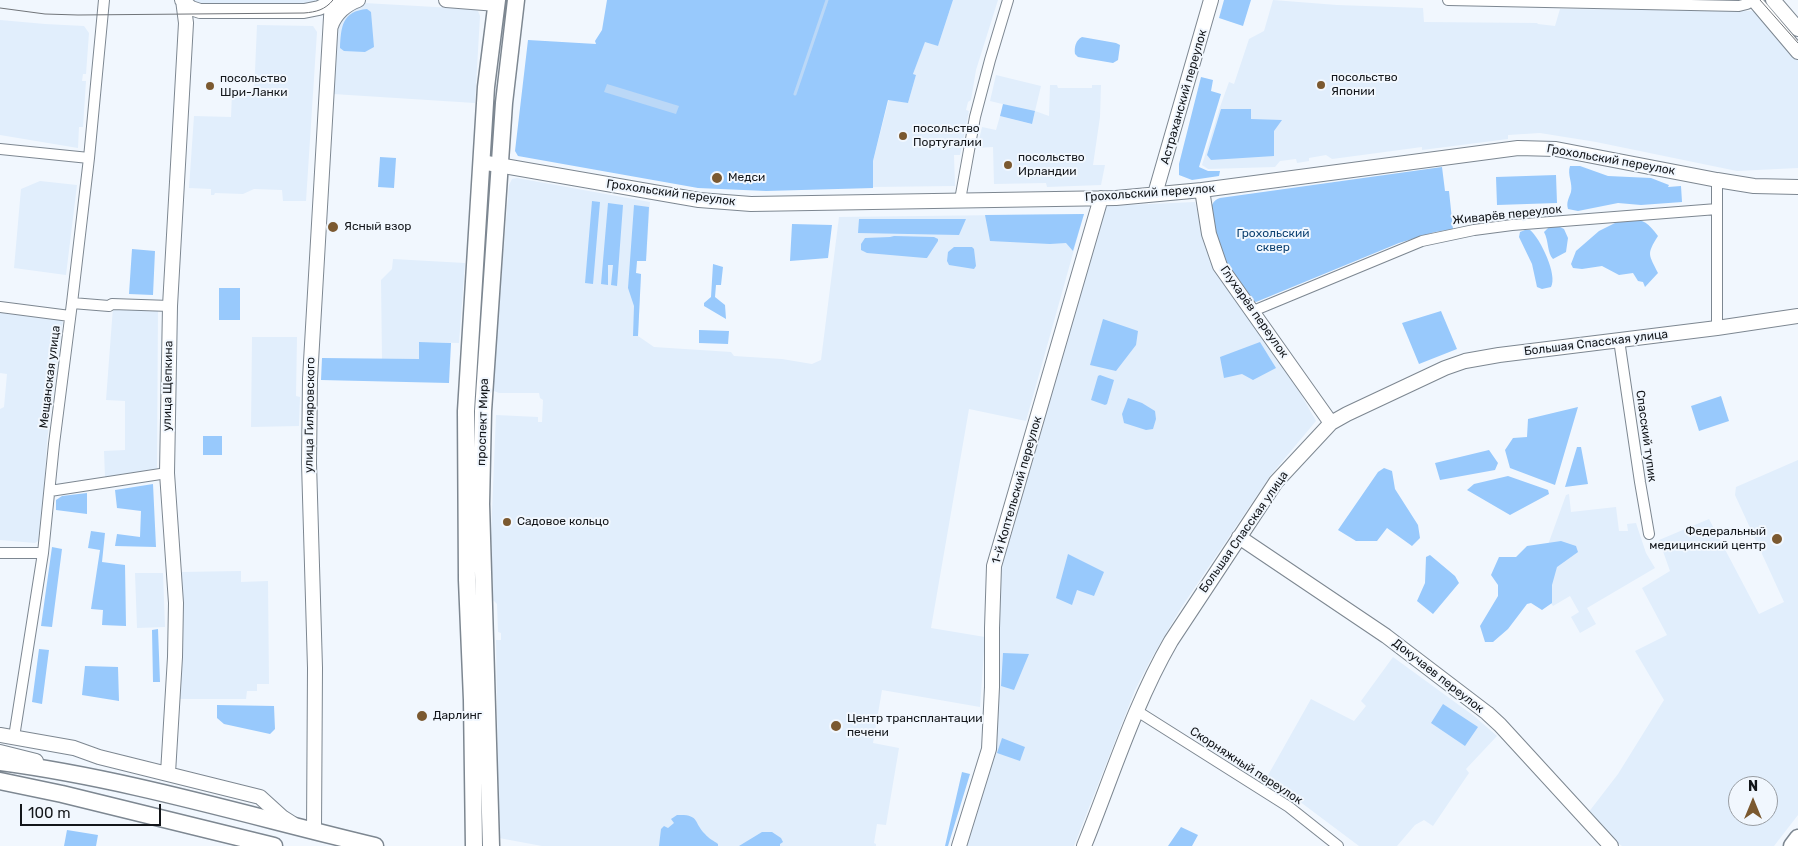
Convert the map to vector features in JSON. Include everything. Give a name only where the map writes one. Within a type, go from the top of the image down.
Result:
[{"type":"main road","name":"проспект Мира","points":[[491,841],[481,504],[483,400],[508,62],[516,0]]},
{"type":"main road","name":"проспект Мира","points":[[474,846],[472,700],[467,580],[466,410],[486,87],[497,2]]},
{"type":"main road","points":[[0,762],[83,774],[158,791],[374,846]]},
{"type":"main road","points":[[0,781],[112,806],[274,846]]},
{"type":"main road","points":[[1792,846],[1798,838]]},
{"type":"street","name":"Мещанская улица","points":[[14,737],[43,553],[104,0]]},
{"type":"street","points":[[330,31],[337,14],[358,0]]},
{"type":"street","points":[[446,0],[497,2]]},
{"type":"street","points":[[960,200],[975,117],[1008,0]]},
{"type":"street","name":"Астраханский переулок","points":[[1156,194],[1211,0]]},
{"type":"street","points":[[1448,0],[1724,6],[1744,5],[1754,0],[1798,52]]},
{"type":"street","points":[[1773,0],[1798,30]]},
{"type":"street","points":[[184,8],[200,11],[304,11],[319,8],[333,1]]},
{"type":"street","name":"улица Гиляровского","points":[[314,831],[315,668],[309,463],[310,379],[333,1]]},
{"type":"street","name":"улица Щепкина","points":[[168,773],[175,666],[176,603],[167,473],[170,306],[184,8]]},
{"type":"street","name":"Грохольский переулок","points":[[481,162],[720,202],[783,204],[1101,198],[1156,194],[1202,190],[1419,160],[1537,147],[1754,186],[1798,187]]},
{"type":"street","points":[[0,149],[88,158]]},
{"type":"street","points":[[1717,180],[1717,328]]},
{"type":"street","name":"Глухарёв переулок","points":[[1202,190],[1209,234],[1214,251],[1224,272],[1331,423]]},
{"type":"street","name":"1-й Коптельский переулок","points":[[959,846],[990,741],[994,566],[1101,198]]},
{"type":"street","name":"Живарёв переулок","points":[[1253,311],[1422,241],[1447,234],[1512,225],[1717,210]]},
{"type":"street","points":[[72,303],[109,306],[112,304],[170,306]]},
{"type":"street","points":[[0,307],[70,316]]},
{"type":"street","name":"Большая Спасская улица","points":[[1084,846],[1137,711],[1157,665],[1171,641],[1276,482],[1331,423],[1418,380],[1445,368],[1466,362],[1499,355],[1798,316]]},
{"type":"street","name":"Спасский тупик","points":[[1619,340],[1640,482],[1650,534]]},
{"type":"street","points":[[50,491],[167,473]]},
{"type":"street","name":"Докучаев переулок","points":[[1239,537],[1386,636],[1487,713],[1611,846]]},
{"type":"street","points":[[0,553],[43,553]]},
{"type":"street","name":"Скорняжный переулок","points":[[1137,711],[1289,807],[1338,846]]},
{"type":"street","points":[[0,735],[74,748],[98,757],[260,797],[282,817],[296,826]]},
{"type":"street","points":[[0,752],[83,774]]},
{"type":"street","points":[[0,790],[112,806]]},
{"type":"shaded area","points":[[192,0],[320,0],[313,3],[200,4]]},
{"type":"shaded area","points":[[953,0],[998,0],[976,70],[971,100],[968,102],[966,110],[969,111],[960,155],[954,155],[955,186],[873,187],[873,161],[889,99],[908,103],[916,75],[913,74],[925,41],[938,46]]},
{"type":"shaded area","points":[[1273,0],[1337,5],[1423,8],[1424,22],[1537,23],[1555,26],[1560,9],[1752,11],[1759,14],[1798,59],[1798,168],[1737,171],[1596,142],[1540,133],[1508,135],[1508,139],[1422,150],[1422,147],[1332,159],[1326,155],[1309,158],[1309,161],[1297,163],[1296,159],[1280,161],[1275,167],[1208,169],[1202,165],[1229,82],[1234,84],[1249,39],[1264,31]]},
{"type":"shaded area","points":[[364,3],[471,9],[478,11],[480,16],[475,103],[333,94],[337,26],[343,14]]},
{"type":"shaded area","points":[[0,20],[84,26],[89,33],[86,74],[83,74],[82,81],[86,81],[83,127],[79,127],[78,148],[0,135]]},
{"type":"shaded area","points":[[257,25],[313,26],[317,32],[306,201],[283,201],[282,190],[254,189],[243,194],[215,193],[211,195],[211,189],[189,188],[194,116],[231,117],[232,93],[254,94]]},
{"type":"shaded area","points":[[996,75],[1041,86],[1035,111],[1049,116],[1050,85],[1057,85],[1058,88],[1092,88],[1092,85],[1101,85],[1100,117],[1093,165],[1105,165],[1101,185],[1047,187],[1046,183],[994,184],[993,147],[977,148],[982,127],[996,130],[1000,116],[1031,124],[1035,112],[990,101]]},
{"type":"shaded area","points":[[607,84],[679,106],[676,114],[604,92]]},
{"type":"shaded area","points":[[517,178],[650,202],[646,261],[637,261],[636,273],[641,274],[638,336],[654,347],[731,352],[734,356],[782,359],[812,364],[821,360],[839,217],[1084,214],[1026,421],[969,409],[931,628],[985,637],[980,707],[882,690],[873,743],[899,748],[886,825],[877,824],[874,843],[876,846],[542,846],[499,838],[496,640],[501,640],[501,633],[498,632],[497,604],[493,600],[491,536],[496,415],[538,417],[538,422],[542,422],[543,400],[540,398],[539,393],[499,393],[492,388],[509,185],[512,179]]},
{"type":"shaded area","points":[[40,181],[77,185],[66,275],[14,268],[21,189]]},
{"type":"shaded area","points":[[1195,202],[1207,250],[1213,264],[1299,391],[1316,421],[1270,476],[1181,608],[1151,659],[1135,690],[1074,846],[964,846],[987,773],[997,567],[1105,206]]},
{"type":"shaded area","points":[[393,259],[465,263],[459,343],[420,342],[420,359],[382,359],[381,280],[392,269]]},
{"type":"shaded area","points":[[113,307],[158,308],[157,469],[105,477],[104,451],[125,450],[125,401],[106,400]]},
{"type":"shaded area","points":[[0,310],[63,320],[47,441],[41,539],[35,543],[0,540],[0,409],[4,407],[7,374],[0,373]]},
{"type":"shaded area","points":[[252,337],[297,337],[296,396],[300,397],[299,426],[251,427]]},
{"type":"shaded area","points":[[1798,460],[1798,815],[1774,846],[1622,846],[1615,841],[1613,843],[1588,813],[1618,774],[1664,700],[1635,651],[1667,635],[1642,588],[1670,571],[1659,540],[1709,519],[1759,614],[1784,602],[1735,495],[1736,487]]},
{"type":"shaded area","points":[[1569,494],[1571,512],[1616,507],[1619,531],[1628,531],[1627,524],[1636,523],[1646,553],[1655,568],[1587,608],[1596,624],[1580,633],[1571,617],[1579,612],[1570,596],[1553,606],[1548,599],[1532,589],[1566,495]]},
{"type":"shaded area","points":[[241,571],[241,582],[268,581],[269,684],[257,684],[257,691],[247,691],[246,699],[179,699],[180,572]]},
{"type":"shaded area","points":[[135,573],[163,573],[165,627],[137,628]]},
{"type":"shaded area","points":[[1393,657],[1474,716],[1497,736],[1466,769],[1469,773],[1433,826],[1424,820],[1415,825],[1397,846],[1359,846],[1267,777],[1311,699],[1354,721],[1366,706],[1361,701]]},
{"type":"green space","points":[[607,0],[953,0],[938,46],[925,42],[913,74],[916,75],[908,103],[888,100],[873,161],[873,188],[766,191],[698,188],[518,156],[515,151],[528,40],[596,44],[595,41],[602,30]]},
{"type":"green space","points":[[1224,0],[1251,0],[1243,26],[1219,18]]},
{"type":"green space","points":[[367,9],[371,12],[374,47],[365,52],[344,51],[340,48],[344,21],[352,13]]},
{"type":"green space","points":[[1082,37],[1120,45],[1118,60],[1113,63],[1078,57],[1075,54],[1075,46]]},
{"type":"green space","points":[[1201,77],[1213,80],[1211,91],[1221,94],[1199,167],[1208,171],[1220,171],[1219,176],[1192,180],[1179,175],[1179,164]]},
{"type":"green space","points":[[1003,104],[1035,111],[1032,124],[1000,116]]},
{"type":"green space","points":[[1221,109],[1251,109],[1251,119],[1282,120],[1274,131],[1274,156],[1211,160],[1207,155]]},
{"type":"green space","points":[[380,157],[396,158],[394,188],[378,187]]},
{"type":"green space","points":[[1570,166],[1580,166],[1608,176],[1651,178],[1669,185],[1668,187],[1681,186],[1682,202],[1641,205],[1618,203],[1578,211],[1568,209],[1571,192]]},
{"type":"green space","name":"Грохольский сквер","points":[[1442,167],[1445,191],[1449,191],[1453,229],[1435,232],[1399,243],[1256,302],[1252,300],[1228,267],[1222,255],[1215,230],[1212,209],[1215,200],[1219,198]]},
{"type":"green space","points":[[1556,175],[1557,203],[1497,205],[1496,177]]},
{"type":"green space","points":[[592,201],[600,202],[593,284],[585,283]]},
{"type":"green space","points":[[608,203],[623,205],[617,286],[611,285],[613,265],[608,265],[608,285],[601,284]]},
{"type":"green space","points":[[634,205],[649,207],[646,261],[637,261],[636,273],[641,274],[638,336],[633,336],[634,306],[628,288]]},
{"type":"green space","points":[[1084,214],[1073,251],[1066,243],[990,241],[985,215]]},
{"type":"green space","points":[[859,219],[966,219],[959,235],[858,233]]},
{"type":"green space","points":[[1634,219],[1642,221],[1650,226],[1658,236],[1650,254],[1658,273],[1645,287],[1643,282],[1638,281],[1633,273],[1619,275],[1602,266],[1582,269],[1573,268],[1571,264],[1576,251],[1599,231],[1621,220]]},
{"type":"green space","points":[[792,224],[832,225],[828,258],[790,261]]},
{"type":"green space","points":[[1549,227],[1564,229],[1568,238],[1566,252],[1553,259],[1544,232]]},
{"type":"green space","points":[[1530,230],[1534,234],[1543,248],[1552,274],[1553,281],[1551,287],[1542,289],[1537,287],[1532,264],[1519,237],[1520,232]]},
{"type":"green space","points":[[894,236],[934,237],[938,241],[927,258],[867,253],[861,250],[861,244],[865,238]]},
{"type":"green space","points":[[954,247],[972,247],[974,249],[976,266],[974,269],[949,265],[947,261],[948,252]]},
{"type":"green space","points":[[132,249],[155,251],[153,295],[129,294]]},
{"type":"green space","points":[[713,264],[723,267],[721,285],[716,285],[715,297],[725,305],[726,319],[704,306],[704,303],[711,297]]},
{"type":"green space","points":[[219,288],[240,288],[240,320],[219,320]]},
{"type":"green space","points":[[1441,311],[1457,349],[1419,364],[1402,323]]},
{"type":"green space","points":[[1103,319],[1138,331],[1136,345],[1116,371],[1090,365]]},
{"type":"green space","points":[[699,330],[729,331],[728,344],[699,343]]},
{"type":"green space","points":[[419,342],[451,343],[449,383],[321,380],[322,358],[419,359]]},
{"type":"green space","points":[[1260,342],[1276,368],[1253,380],[1242,374],[1224,378],[1220,357]]},
{"type":"green space","points":[[1098,376],[1114,380],[1107,404],[1105,405],[1091,400]]},
{"type":"green space","points":[[1721,396],[1729,421],[1699,431],[1691,406]]},
{"type":"green space","points":[[1128,398],[1142,403],[1155,411],[1156,419],[1153,429],[1146,430],[1124,423],[1122,414]]},
{"type":"green space","points":[[1578,407],[1555,485],[1510,468],[1505,450],[1513,438],[1527,437],[1528,419]]},
{"type":"green space","points":[[203,436],[222,436],[222,455],[203,455]]},
{"type":"green space","points":[[1577,447],[1581,447],[1588,484],[1565,487]]},
{"type":"green space","points":[[1489,450],[1498,463],[1495,470],[1440,480],[1435,463]]},
{"type":"green space","points":[[1384,468],[1392,471],[1395,489],[1418,525],[1420,538],[1412,546],[1387,528],[1377,541],[1356,541],[1338,530],[1378,472]]},
{"type":"green space","points":[[1508,476],[1548,490],[1549,494],[1510,515],[1467,490],[1474,484]]},
{"type":"green space","points":[[153,484],[156,547],[115,546],[117,534],[140,537],[141,511],[117,508],[115,490]]},
{"type":"green space","points":[[87,493],[87,514],[56,510],[56,500],[62,496]]},
{"type":"green space","points":[[91,531],[105,533],[102,562],[125,565],[126,626],[102,625],[103,610],[91,609],[100,550],[88,548]]},
{"type":"green space","points":[[1561,541],[1576,546],[1578,552],[1557,567],[1552,585],[1552,603],[1542,610],[1531,603],[1527,604],[1508,629],[1493,642],[1485,642],[1480,626],[1498,596],[1498,585],[1491,575],[1499,557],[1516,557],[1527,546]]},
{"type":"green space","points":[[52,547],[62,549],[52,627],[41,626]]},
{"type":"green space","points":[[1068,554],[1104,572],[1094,596],[1077,590],[1072,605],[1056,598]]},
{"type":"green space","points":[[1430,555],[1455,576],[1459,583],[1433,614],[1417,601],[1425,583],[1426,557]]},
{"type":"green space","points":[[158,629],[160,682],[153,682],[152,630]]},
{"type":"green space","points":[[39,649],[49,650],[42,704],[32,702]]},
{"type":"green space","points":[[1003,653],[1029,654],[1014,690],[1001,686]]},
{"type":"green space","points":[[85,666],[118,667],[119,701],[82,695]]},
{"type":"green space","points":[[1443,704],[1478,727],[1465,746],[1431,723]]},
{"type":"green space","points":[[217,705],[274,706],[275,729],[270,734],[224,724],[217,718]]},
{"type":"green space","points":[[1002,738],[1025,747],[1020,761],[997,753]]},
{"type":"green space","points":[[962,772],[970,774],[948,846],[945,846]]},
{"type":"green space","points":[[677,815],[693,817],[701,830],[718,846],[659,846],[661,829],[664,826],[668,828],[674,823],[671,819]]},
{"type":"green space","points":[[1181,827],[1198,835],[1192,846],[1168,846]]},
{"type":"green space","points":[[67,830],[98,835],[96,846],[64,846]]},
{"type":"green space","points":[[762,832],[772,832],[781,838],[783,842],[780,846],[739,846]]},
{"type":"waterway","points":[[795,94],[827,0]]},
{"type":"tram line","points":[[0,8],[45,14],[78,15],[304,13],[320,10],[333,0]]},
{"type":"tram line","points":[[1760,0],[1798,43]]},
{"type":"place","name":"посольство Японии","points":[[1321,85]]},
{"type":"place","name":"посольство Шри-Ланки","points":[[210,86]]},
{"type":"place","name":"посольство Португалии","points":[[903,136]]},
{"type":"place","name":"посольство Ирландии","points":[[1008,165]]},
{"type":"place","name":"Медси","points":[[717,178]]},
{"type":"place","name":"Ясный взор","points":[[333,227]]},
{"type":"place","name":"Садовое кольцо","points":[[507,522]]},
{"type":"place","name":"Федеральный медицинский центр","points":[[1777,539]]},
{"type":"place","name":"Дарлинг","points":[[422,716]]},
{"type":"place","name":"Центр трансплантации печени","points":[[836,726]]}]
